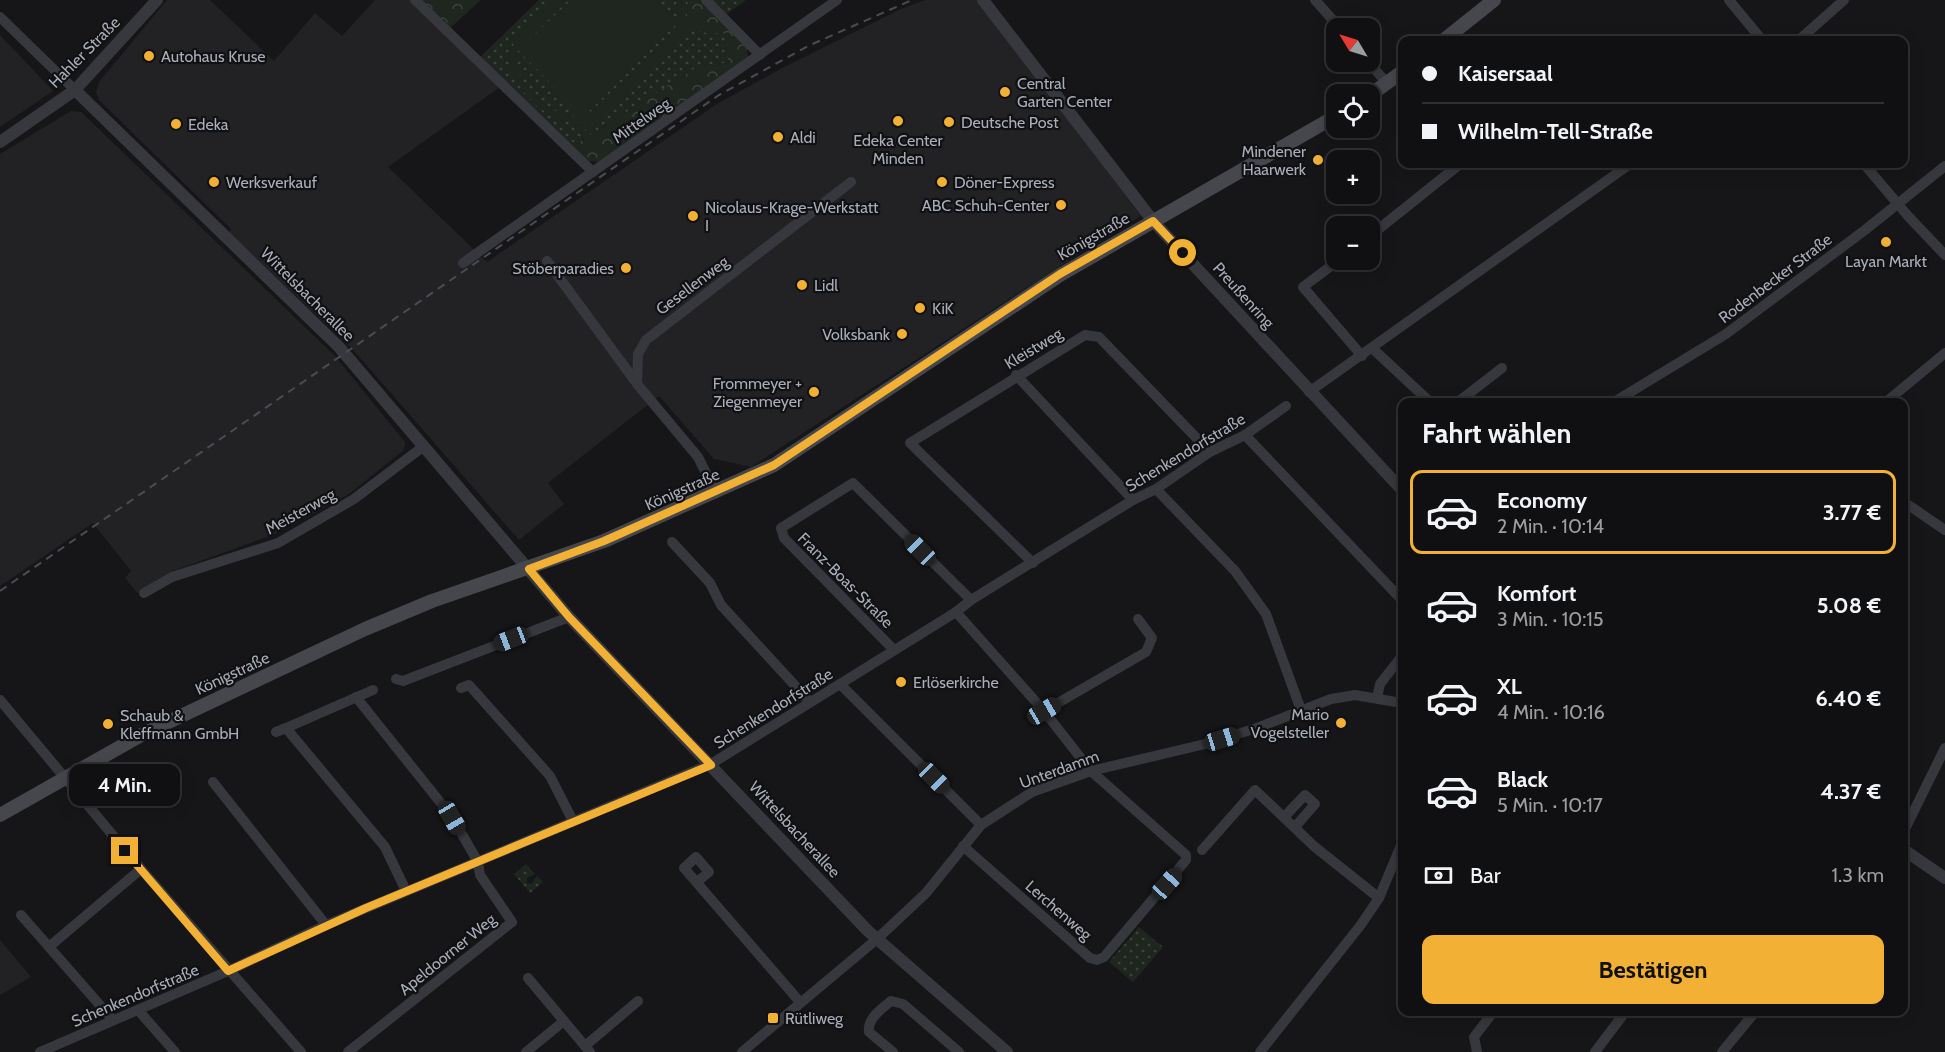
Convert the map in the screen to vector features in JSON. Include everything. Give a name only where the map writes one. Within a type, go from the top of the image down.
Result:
[{"type":"main road","points":[[1449,36],[1494,0]]},
{"type":"main road","points":[[1380,88],[1398,75]]},
{"type":"main road","name":"Königstraße","points":[[0,815],[151,730],[336,643],[432,601],[604,541],[716,493],[783,459],[1060,274],[1326,122]]},
{"type":"street","name":"Hahler Straße","points":[[0,142],[75,90],[157,0]]},
{"type":"street","points":[[415,0],[593,172]]},
{"type":"street","points":[[706,0],[760,55]]},
{"type":"street","name":"Mittelweg","points":[[463,263],[837,0]]},
{"type":"street","name":"Preußenring","points":[[983,0],[1153,221],[1398,486]]},
{"type":"street","points":[[1315,0],[1331,18]]},
{"type":"street","points":[[1729,0],[1759,36]]},
{"type":"street","points":[[1804,36],[1844,0]]},
{"type":"street","name":"Wittelsbacherallee","points":[[0,17],[339,347],[569,617],[877,939],[1007,1052]]},
{"type":"street","points":[[1377,72],[1387,83]]},
{"type":"street","name":"Rodenbecker Straße","points":[[1621,398],[1726,334],[1945,166]]},
{"type":"street","points":[[1380,228],[1455,168]]},
{"type":"street","points":[[1309,392],[1624,168]]},
{"type":"street","points":[[1867,168],[1897,204],[1945,255]]},
{"type":"street","name":"Gesellenweg","points":[[637,384],[638,354],[646,340],[851,182]]},
{"type":"street","points":[[547,261],[637,384],[698,457],[716,493]]},
{"type":"street","points":[[1326,270],[1303,287],[1362,356]]},
{"type":"street","name":"Kleistweg","points":[[1033,562],[909,443],[1016,375],[1085,335],[1099,337],[1210,453]]},
{"type":"street","points":[[1372,348],[1426,398]]},
{"type":"street","points":[[1891,398],[1945,353]]},
{"type":"street","points":[[1463,398],[1502,368]]},
{"type":"street","points":[[1016,375],[1133,500]]},
{"type":"street","name":"Schenkendorfstraße","points":[[40,1052],[228,971],[326,925],[711,765],[956,612],[971,600],[1133,500],[1156,489],[1210,453],[1245,435],[1286,406]]},
{"type":"street","points":[[1245,435],[1398,596]]},
{"type":"street","name":"Meisterweg","points":[[144,593],[172,577],[278,543],[354,499],[424,446]]},
{"type":"street","name":"Franz-Boas-Straße","points":[[894,650],[784,538],[781,528],[853,483],[971,600]]},
{"type":"street","points":[[1156,489],[1235,571],[1266,614],[1301,710]]},
{"type":"street","points":[[1908,505],[1945,531]]},
{"type":"street","points":[[672,542],[710,583],[721,605],[810,702]]},
{"type":"street","points":[[956,612],[1044,711],[1091,771]]},
{"type":"street","points":[[396,679],[403,681],[569,617]]},
{"type":"street","points":[[1044,711],[1146,652],[1152,638],[1138,619]]},
{"type":"street","points":[[1377,698],[1380,684],[1398,661]]},
{"type":"street","points":[[840,684],[981,825]]},
{"type":"street","points":[[461,688],[469,685],[550,776],[573,821]]},
{"type":"street","points":[[373,690],[281,730],[385,848],[406,891]]},
{"type":"street","name":"Unterdamm","points":[[742,1052],[877,939],[926,893],[981,825],[1032,792],[1091,771],[1205,744],[1257,728],[1331,699],[1355,695],[1398,702]]},
{"type":"street","points":[[356,697],[452,818],[478,862]]},
{"type":"street","points":[[0,700],[63,778],[228,971],[301,1052]]},
{"type":"street","points":[[1908,823],[1945,748]]},
{"type":"street","name":"Lerchenweg","points":[[963,846],[1090,958],[1097,960],[1104,957],[1186,860],[1186,855],[1091,771]]},
{"type":"street","points":[[213,782],[326,925]]},
{"type":"street","points":[[1202,850],[1255,790],[1285,816],[1315,847],[1379,898]]},
{"type":"street","points":[[1285,816],[1305,795],[1315,804],[1295,827]]},
{"type":"street","points":[[1260,1052],[1360,926],[1379,898],[1398,853]]},
{"type":"street","points":[[1908,853],[1945,878]]},
{"type":"street","name":"Apeldoorner Weg","points":[[348,1052],[512,922],[480,875],[478,862]]},
{"type":"street","points":[[50,946],[141,869]]},
{"type":"street","points":[[697,882],[800,1002]]},
{"type":"street","points":[[21,915],[113,1020]]},
{"type":"street","points":[[528,978],[587,1049],[638,1001]]},
{"type":"street","points":[[893,1052],[869,1032],[868,1027],[870,1021],[891,1001],[903,1004],[960,1052]]},
{"type":"street","points":[[138,1010],[175,1052]]},
{"type":"street","points":[[1477,1052],[1474,1038],[1490,1016]]},
{"type":"street","points":[[1595,1052],[1622,1016]]},
{"type":"street","points":[[1722,1052],[1752,1016]]},
{"type":"street","points":[[526,1052],[564,1022]]},
{"type":"shaded area","points":[[167,0],[210,0],[274,61],[315,13],[342,36],[375,0],[412,0],[500,87],[388,167],[487,262],[717,104],[786,66],[901,9],[925,0],[978,0],[1141,216],[1111,233],[751,467],[714,459],[659,396],[548,483],[564,504],[519,540],[356,353],[229,232],[231,229],[99,100],[96,92],[99,82]]},
{"type":"shaded area","points":[[0,35],[53,91],[0,127]]},
{"type":"shaded area","points":[[71,111],[81,112],[335,356],[405,442],[404,450],[349,494],[275,534],[173,571],[137,593],[125,578],[131,571],[93,523],[0,586],[0,154]]},
{"type":"shaded area","points":[[0,940],[31,977],[0,995]]},
{"type":"green space","points":[[421,0],[481,0],[450,28]]},
{"type":"green space","points":[[539,0],[688,0],[687,21],[700,32],[728,34],[728,63],[700,65],[570,148],[479,58]]},
{"type":"green space","points":[[556,0],[565,0],[523,39],[516,51],[516,63],[520,76],[528,88],[538,99],[562,114],[587,115],[670,36],[678,22],[676,0],[681,0],[684,20],[691,27],[581,134],[574,127],[579,122],[553,117],[529,98],[513,74],[510,61],[515,41],[531,22]]},
{"type":"green space","points":[[571,0],[655,0],[676,22],[581,115],[518,50]]},
{"type":"green space","points":[[688,0],[700,0],[747,48],[748,57],[600,162],[587,161],[570,148],[700,65],[728,63],[728,34],[700,32],[687,21]]},
{"type":"green space","points":[[713,0],[746,0],[727,14]]},
{"type":"green space","points":[[526,864],[535,874],[527,878],[527,883],[531,884],[537,876],[543,882],[530,893],[514,874]]},
{"type":"green space","points":[[1139,927],[1163,947],[1133,982],[1109,962]]},
{"type":"railway","points":[[0,591],[719,95],[808,46],[912,0]]},
{"type":"place","name":"Autohaus Kruse","points":[[149,56]]},
{"type":"place","name":"Central Garten Center","points":[[1005,92]]},
{"type":"place","name":"Edeka Center Minden","points":[[898,121]]},
{"type":"place","name":"Deutsche Post","points":[[949,122]]},
{"type":"place","name":"Edeka","points":[[176,124]]},
{"type":"place","name":"Aldi","points":[[778,137]]},
{"type":"place","name":"Mindener Haarwerk","points":[[1318,160]]},
{"type":"place","name":"Werksverkauf","points":[[214,182]]},
{"type":"place","name":"Döner-Express","points":[[942,182]]},
{"type":"place","name":"ABC Schuh-Center","points":[[1061,205]]},
{"type":"place","name":"Nicolaus-Krage-Werkstatt I","points":[[693,216]]},
{"type":"place","name":"Layan Markt","points":[[1886,242]]},
{"type":"place","name":"Stöberparadies","points":[[626,268]]},
{"type":"place","name":"Lidl","points":[[802,285]]},
{"type":"place","name":"KiK","points":[[920,308]]},
{"type":"place","name":"Volksbank","points":[[902,334]]},
{"type":"place","name":"Frommeyer + Ziegenmeyer","points":[[814,392]]},
{"type":"place","name":"Erlöserkirche","points":[[901,682]]},
{"type":"place","name":"Mario Vogelsteller","points":[[1341,723]]},
{"type":"place","name":"Schaub & Kleffmann GmbH","points":[[108,724]]},
{"type":"place","name":"Rütliweg","points":[[773,1018]]},
{"type":"route","points":[[125,851],[228,971],[326,925],[711,765],[569,617],[529,569],[604,541],[716,493],[774,465],[1060,274],[1153,221],[1183,253]]}]
